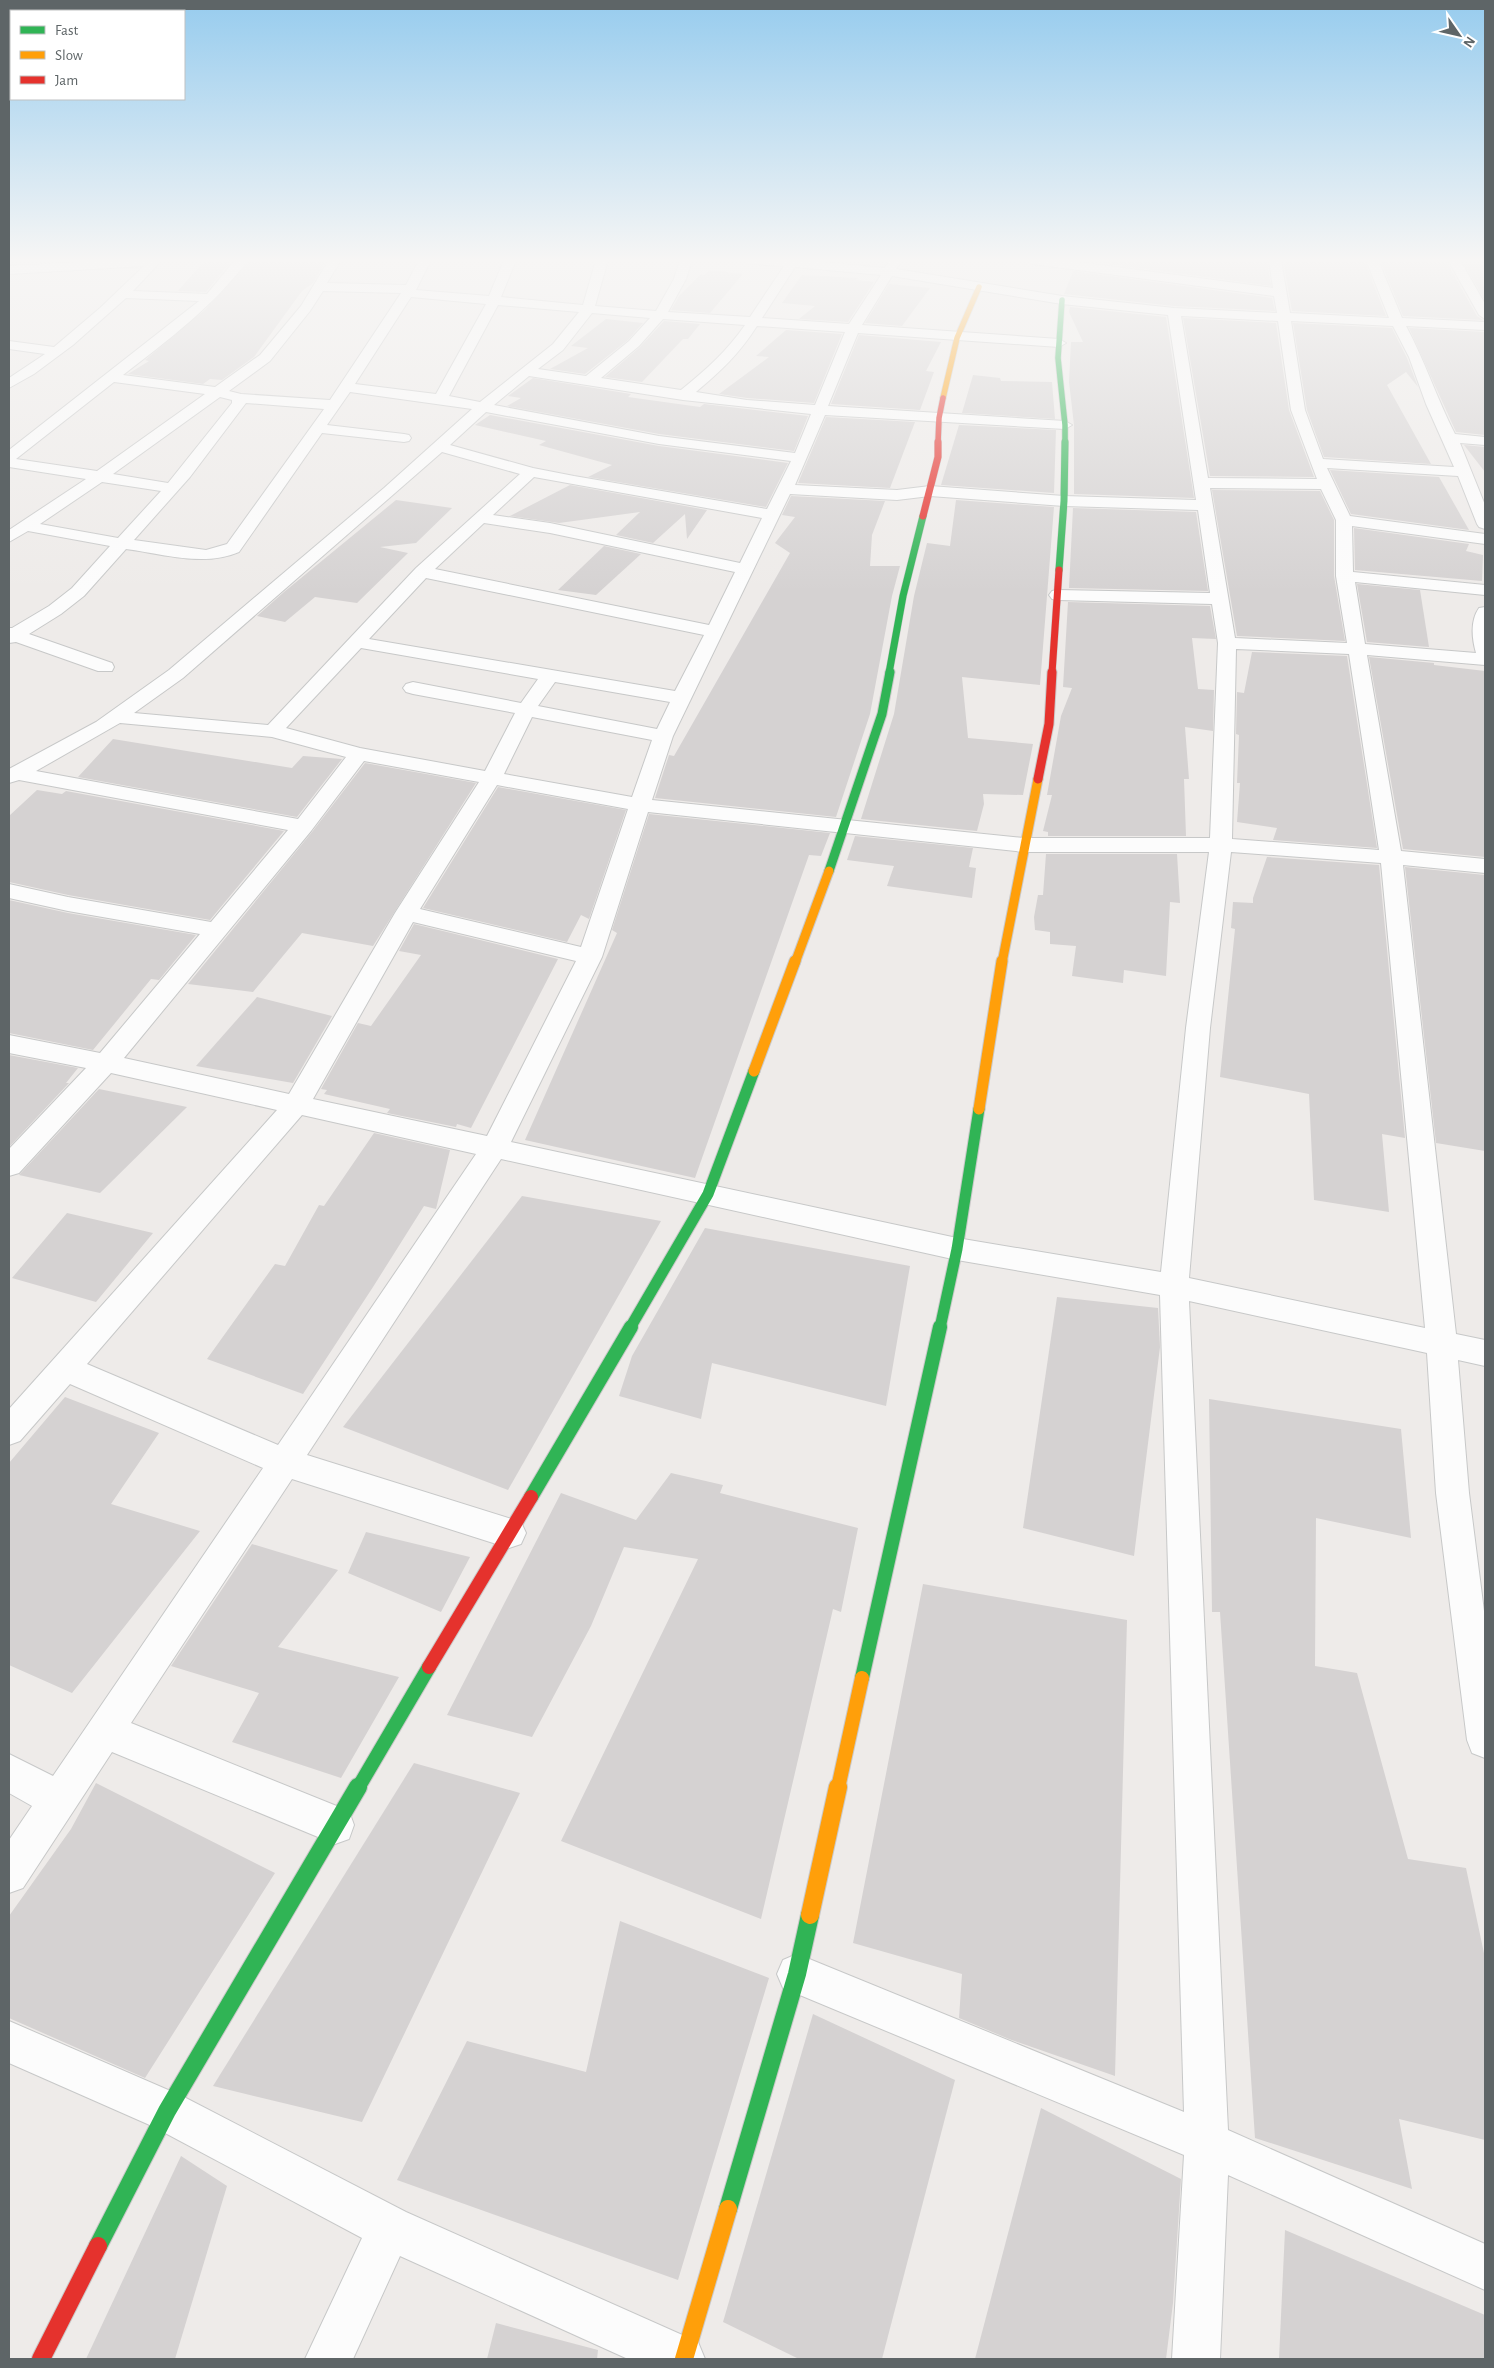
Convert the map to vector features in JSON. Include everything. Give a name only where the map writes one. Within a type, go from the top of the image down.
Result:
[{"type":"street","points":[[9,384],[28,371]]},
{"type":"street","points":[[9,457],[122,371]]},
{"type":"street","points":[[9,536],[99,476],[248,371]]},
{"type":"street","points":[[25,526],[120,543],[206,555],[222,553],[233,548],[334,405],[355,371]]},
{"type":"street","points":[[440,399],[456,371]]},
{"type":"street","points":[[588,382],[602,371]]},
{"type":"street","points":[[683,396],[712,371]]},
{"type":"street","points":[[9,1874],[494,1149],[590,957],[663,736],[680,698],[716,632],[800,458],[836,371]]},
{"type":"street","points":[[42,2359],[167,2110],[335,1824],[509,1534],[708,1194],[846,826],[882,714],[903,596],[938,457],[939,418],[950,371]]},
{"type":"street","points":[[9,2042],[167,2110],[390,2228],[682,2359],[797,1974],[957,1249],[1000,979],[1024,845],[1049,724],[1064,501],[1066,425],[1059,371]]},
{"type":"street","points":[[1183,371],[1227,643],[1221,845],[1198,1028],[1174,1286],[1207,2143],[1196,2359]]},
{"type":"street","points":[[1292,371],[1298,410],[1317,463],[1344,520],[1346,576],[1391,857],[1442,1345],[1444,1416],[1469,1628],[1485,1740]]},
{"type":"street","points":[[1421,371],[1433,404],[1450,438],[1485,524]]},
{"type":"street","points":[[13,775],[117,717],[176,674],[390,491],[501,391],[528,372],[746,404],[1066,425]]},
{"type":"street","points":[[113,378],[218,392],[240,398],[334,405]]},
{"type":"street","points":[[345,386],[440,399],[659,440],[800,458]]},
{"type":"street","points":[[10,635],[55,610],[78,592],[120,543],[185,474],[236,409],[240,398]]},
{"type":"street","points":[[318,428],[404,438]]},
{"type":"street","points":[[1450,438],[1485,441]]},
{"type":"street","points":[[438,446],[531,472],[773,515]]},
{"type":"street","points":[[9,462],[172,488]]},
{"type":"street","points":[[1317,463],[1464,472]]},
{"type":"street","points":[[273,731],[422,572],[531,472]]},
{"type":"street","points":[[1201,483],[1328,484]]},
{"type":"street","points":[[785,489],[897,496],[930,491],[1064,501],[1205,505]]},
{"type":"street","points":[[480,518],[550,528],[745,569]]},
{"type":"street","points":[[1344,520],[1485,538]]},
{"type":"street","points":[[422,572],[716,632]]},
{"type":"street","points":[[1346,576],[1485,590]]},
{"type":"street","points":[[1058,595],[1220,599]]},
{"type":"street","points":[[1485,612],[1482,621],[1481,638],[1485,653]]},
{"type":"street","points":[[10,635],[105,667]]},
{"type":"street","points":[[356,642],[550,674],[680,698]]},
{"type":"street","points":[[1227,643],[1357,649],[1485,659]]},
{"type":"street","points":[[9,1431],[296,1105],[406,913],[492,777],[527,708],[550,674]]},
{"type":"street","points":[[413,688],[527,708],[663,736]]},
{"type":"street","points":[[117,717],[273,731],[359,754],[641,805],[1024,845],[1221,845],[1391,857],[1485,866]]},
{"type":"street","points":[[9,1166],[106,1063],[303,826],[359,754]]},
{"type":"street","points":[[13,775],[303,826]]},
{"type":"street","points":[[9,891],[68,904],[217,930]]},
{"type":"street","points":[[406,913],[590,957]]},
{"type":"street","points":[[9,1044],[106,1063],[957,1249],[1174,1286],[1485,1354]]},
{"type":"street","points":[[65,1368],[284,1462],[509,1534]]},
{"type":"street","points":[[105,1730],[335,1824]]},
{"type":"street","points":[[9,1773],[58,1799]]},
{"type":"street","points":[[797,1974],[1207,2143],[1485,2267]]},
{"type":"street","points":[[329,2359],[390,2228]]},
{"type":"building","points":[[134,371],[235,371],[222,380],[210,379],[203,384],[128,374]]},
{"type":"building","points":[[561,371],[589,371],[585,374]]},
{"type":"building","points":[[613,371],[653,371],[642,382],[605,377]]},
{"type":"building","points":[[751,371],[827,371],[814,403],[719,394]]},
{"type":"building","points":[[845,371],[934,372],[920,410],[831,404]]},
{"type":"building","points":[[1070,371],[1174,371],[1194,498],[1074,494],[1074,425],[1069,382]]},
{"type":"building","points":[[1192,371],[1283,371],[1289,410],[1314,477],[1210,476]]},
{"type":"building","points":[[1301,371],[1412,371],[1418,387],[1406,372],[1387,385],[1431,464],[1324,457],[1307,410]]},
{"type":"building","points":[[1428,371],[1485,371],[1485,435],[1456,432]]},
{"type":"building","points":[[973,375],[1000,378],[1001,381],[1052,382],[1055,419],[962,413]]},
{"type":"building","points":[[533,378],[631,394],[628,397],[700,407],[704,404],[808,416],[794,451],[659,434],[507,406],[521,398],[508,396]]},
{"type":"building","points":[[490,415],[659,446],[788,463],[766,507],[588,477],[612,465],[539,445],[546,441],[475,425]]},
{"type":"building","points":[[826,417],[915,422],[890,488],[798,483]]},
{"type":"building","points":[[959,425],[1056,430],[1054,493],[941,485]]},
{"type":"building","points":[[1464,445],[1485,447],[1485,472]]},
{"type":"building","points":[[1330,470],[1439,477],[1469,530],[1351,514]]},
{"type":"building","points":[[570,485],[707,510],[687,539],[685,514],[653,543],[616,535],[640,512],[559,523],[510,516]]},
{"type":"building","points":[[1212,490],[1320,491],[1334,520],[1334,576],[1345,641],[1237,636]]},
{"type":"building","points":[[791,496],[885,501],[872,535],[870,566],[900,566],[892,596],[870,714],[836,817],[655,798],[669,755],[674,756],[790,553],[775,543],[795,517],[782,515]]},
{"type":"building","points":[[396,500],[452,508],[416,543],[380,547],[408,553],[357,603],[315,597],[285,622],[257,616]]},
{"type":"building","points":[[956,500],[1054,507],[1040,685],[962,677],[968,738],[1033,744],[1023,795],[983,794],[984,804],[977,831],[861,819],[894,714],[914,596],[927,543],[950,546]]},
{"type":"building","points":[[1073,508],[1196,512],[1208,591],[1069,588]]},
{"type":"building","points":[[1354,528],[1469,544],[1466,551],[1483,555],[1482,581],[1355,570]]},
{"type":"building","points":[[604,546],[641,554],[596,595],[558,590]]},
{"type":"building","points":[[1357,584],[1420,590],[1429,647],[1367,642]]},
{"type":"building","points":[[1068,602],[1210,606],[1216,639],[1192,638],[1198,689],[1214,690],[1213,731],[1185,727],[1189,779],[1184,779],[1186,836],[1048,836],[1048,832],[1043,831],[1052,795],[1047,795],[1061,716],[1072,688],[1063,687]]},
{"type":"building","points":[[1252,652],[1347,656],[1377,848],[1273,840],[1277,828],[1237,822],[1240,783],[1237,783],[1239,735],[1236,734],[1237,692],[1244,693]]},
{"type":"building","points":[[1369,657],[1434,663],[1434,665],[1485,671],[1485,857],[1403,849]]},
{"type":"building","points":[[113,739],[292,768],[303,756],[342,759],[297,817],[78,777]]},
{"type":"building","points":[[365,763],[476,783],[373,946],[302,933],[253,992],[188,984],[312,832]]},
{"type":"building","points":[[498,787],[626,810],[589,919],[581,915],[567,942],[423,908]]},
{"type":"building","points":[[37,790],[62,794],[66,791],[284,831],[210,920],[68,895],[9,882],[9,816]]},
{"type":"building","points":[[649,814],[830,833],[821,856],[809,855],[695,1178],[525,1140],[617,933],[612,930]]},
{"type":"building","points":[[855,836],[973,848],[969,867],[976,868],[972,898],[887,886],[894,866],[847,860]]},
{"type":"building","points":[[1046,854],[1177,854],[1180,903],[1170,902],[1166,976],[1124,970],[1123,983],[1072,976],[1076,946],[1050,944],[1050,932],[1035,930],[1034,917],[1038,895],[1043,895]]},
{"type":"building","points":[[1267,857],[1379,865],[1405,1138],[1382,1134],[1389,1212],[1314,1200],[1309,1094],[1220,1077],[1235,929],[1231,928],[1233,902],[1253,903]]},
{"type":"building","points":[[1405,867],[1485,875],[1485,1151],[1436,1143]]},
{"type":"building","points":[[9,900],[68,913],[196,935],[159,980],[151,979],[93,1050],[9,1033]]},
{"type":"building","points":[[414,924],[558,959],[471,1128],[457,1124],[456,1127],[387,1113],[390,1109],[324,1094],[327,1090],[321,1089],[358,1023],[371,1026],[421,955],[399,951]]},
{"type":"building","points":[[257,997],[332,1016],[293,1083],[196,1066]]},
{"type":"building","points":[[9,1055],[78,1068],[66,1083],[69,1083],[9,1147]]},
{"type":"building","points":[[99,1089],[187,1107],[100,1193],[19,1175]]},
{"type":"building","points":[[374,1133],[450,1150],[436,1209],[424,1206],[303,1394],[207,1359],[275,1264],[285,1266],[319,1205],[324,1206]]},
{"type":"building","points":[[522,1196],[661,1221],[508,1490],[343,1427]]},
{"type":"building","points":[[67,1213],[153,1233],[96,1302],[12,1278]]},
{"type":"building","points":[[705,1228],[910,1266],[886,1406],[712,1363],[701,1419],[619,1396],[632,1356]]},
{"type":"building","points":[[1057,1297],[1158,1308],[1160,1347],[1134,1556],[1023,1528]]},
{"type":"building","points":[[65,1397],[159,1433],[111,1504],[200,1531],[72,1693],[9,1665],[9,1463]]},
{"type":"building","points":[[1209,1399],[1401,1429],[1411,1538],[1316,1518],[1315,1666],[1357,1673],[1408,1859],[1466,1868],[1485,1958],[1485,2140],[1399,2119],[1412,2189],[1255,2138],[1220,1612],[1212,1612]]},
{"type":"building","points":[[671,1473],[723,1485],[720,1493],[858,1528],[841,1612],[833,1609],[761,1919],[561,1841],[698,1559],[624,1547],[591,1626],[532,1737],[447,1715],[561,1493],[636,1520]]},
{"type":"building","points":[[366,1532],[470,1557],[441,1612],[348,1573]]},
{"type":"building","points":[[252,1544],[338,1570],[278,1647],[399,1677],[341,1778],[232,1742],[259,1693],[171,1666]]},
{"type":"building","points":[[923,1584],[1127,1620],[1115,2076],[1009,2039],[959,2018],[962,1974],[853,1943]]},
{"type":"building","points":[[414,1763],[520,1793],[362,2122],[213,2086]]},
{"type":"building","points":[[96,1783],[275,1873],[145,2078],[9,2018],[9,1916],[71,1829]]},
{"type":"building","points":[[620,1921],[769,1978],[678,2280],[397,2180],[467,2041],[586,2072]]},
{"type":"building","points":[[813,2014],[955,2080],[882,2359],[799,2359],[723,2322]]},
{"type":"building","points":[[1041,2108],[1181,2179],[1173,2303],[1166,2359],[975,2359]]},
{"type":"building","points":[[181,2156],[227,2186],[175,2359],[86,2359]]},
{"type":"building","points":[[1285,2230],[1485,2315],[1485,2359],[1279,2359]]},
{"type":"building","points":[[496,2323],[598,2350],[597,2359],[487,2359]]},
{"type":"traffic: fast","points":[[1059,371],[1065,425],[1064,501],[1059,570]]},
{"type":"traffic: fast","points":[[829,871],[882,714],[903,596],[923,516]]},
{"type":"traffic: fast","points":[[531,1497],[708,1194],[754,1071]]},
{"type":"traffic: fast","points":[[862,1678],[957,1249],[979,1109]]},
{"type":"traffic: fast","points":[[98,2246],[167,2111],[429,1667]]},
{"type":"traffic: fast","points":[[728,2209],[797,1974],[810,1915]]},
{"type":"traffic: slow","points":[[943,398],[949,371]]},
{"type":"traffic: slow","points":[[979,1109],[999,979],[1038,779]]},
{"type":"traffic: slow","points":[[754,1071],[829,871]]},
{"type":"traffic: slow","points":[[810,1915],[862,1678]]},
{"type":"traffic: slow","points":[[684,2359],[728,2209]]},
{"type":"traffic: jam","points":[[923,516],[938,457],[939,418],[943,398]]},
{"type":"traffic: jam","points":[[1038,779],[1049,724],[1059,570]]},
{"type":"traffic: jam","points":[[429,1667],[531,1497]]},
{"type":"traffic: jam","points":[[41,2359],[98,2246]]}]
